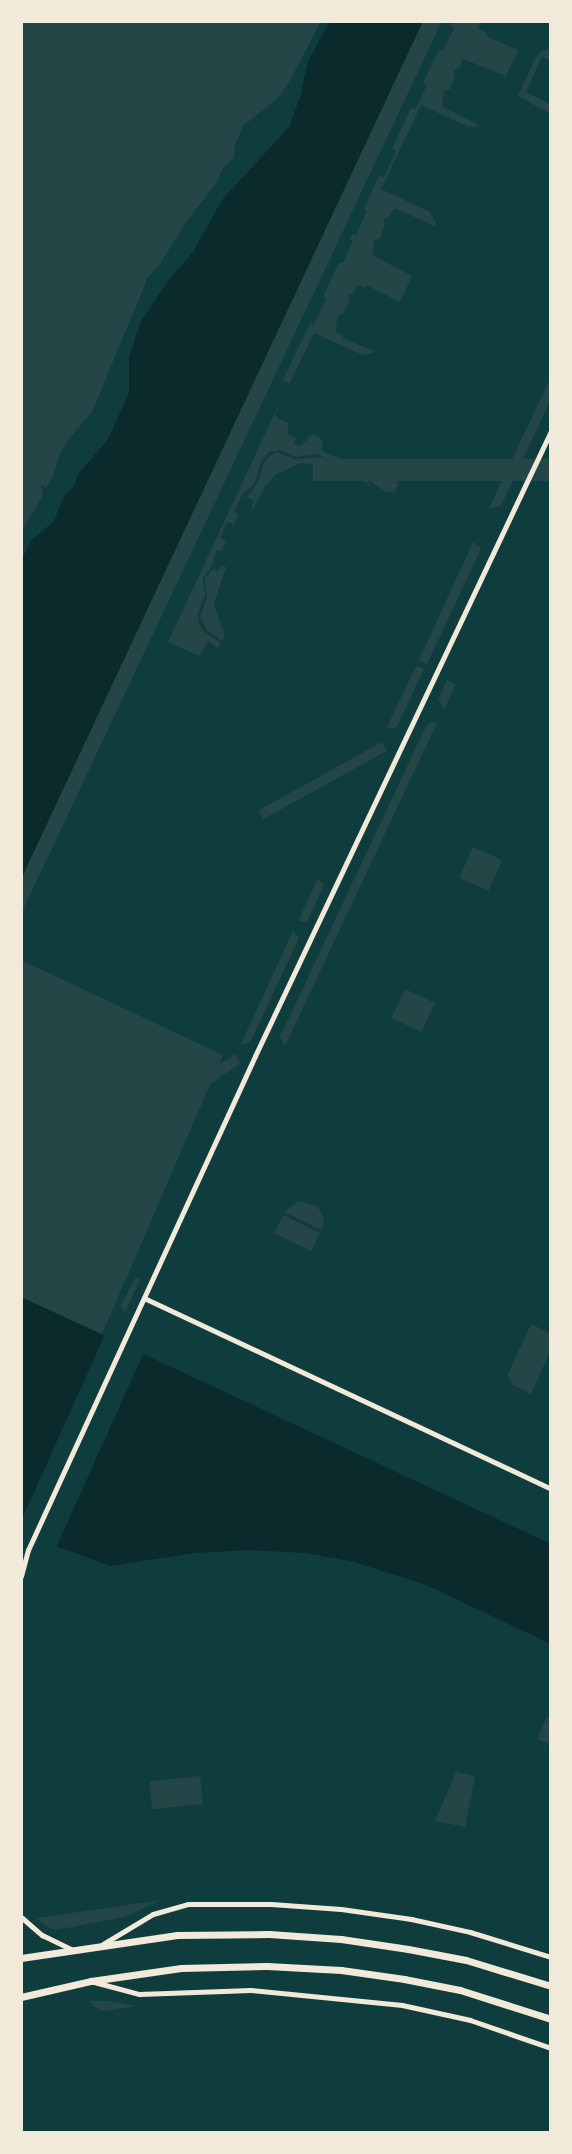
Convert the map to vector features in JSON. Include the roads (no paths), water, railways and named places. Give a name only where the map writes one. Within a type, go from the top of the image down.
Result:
[{"type":"street","points":[[21,1576],[28,1550],[144,1298],[551,431]]},
{"type":"street","points":[[144,1298],[551,1489]]},
{"type":"street","points":[[103,1944],[153,1914],[188,1904],[271,1904],[341,1909],[411,1919],[470,1931],[551,1956]]},
{"type":"street","points":[[21,1917],[43,1935],[71,1949]]},
{"type":"street","points":[[21,1958],[103,1944],[190,1935],[269,1934],[341,1939],[466,1960],[551,1986]]},
{"type":"street","points":[[21,1997],[91,1981],[181,1968],[267,1966],[341,1970],[460,1990],[551,2019]]},
{"type":"street","points":[[91,1981],[139,1994],[251,1990],[402,2004],[493,2027],[551,2048]]}]
